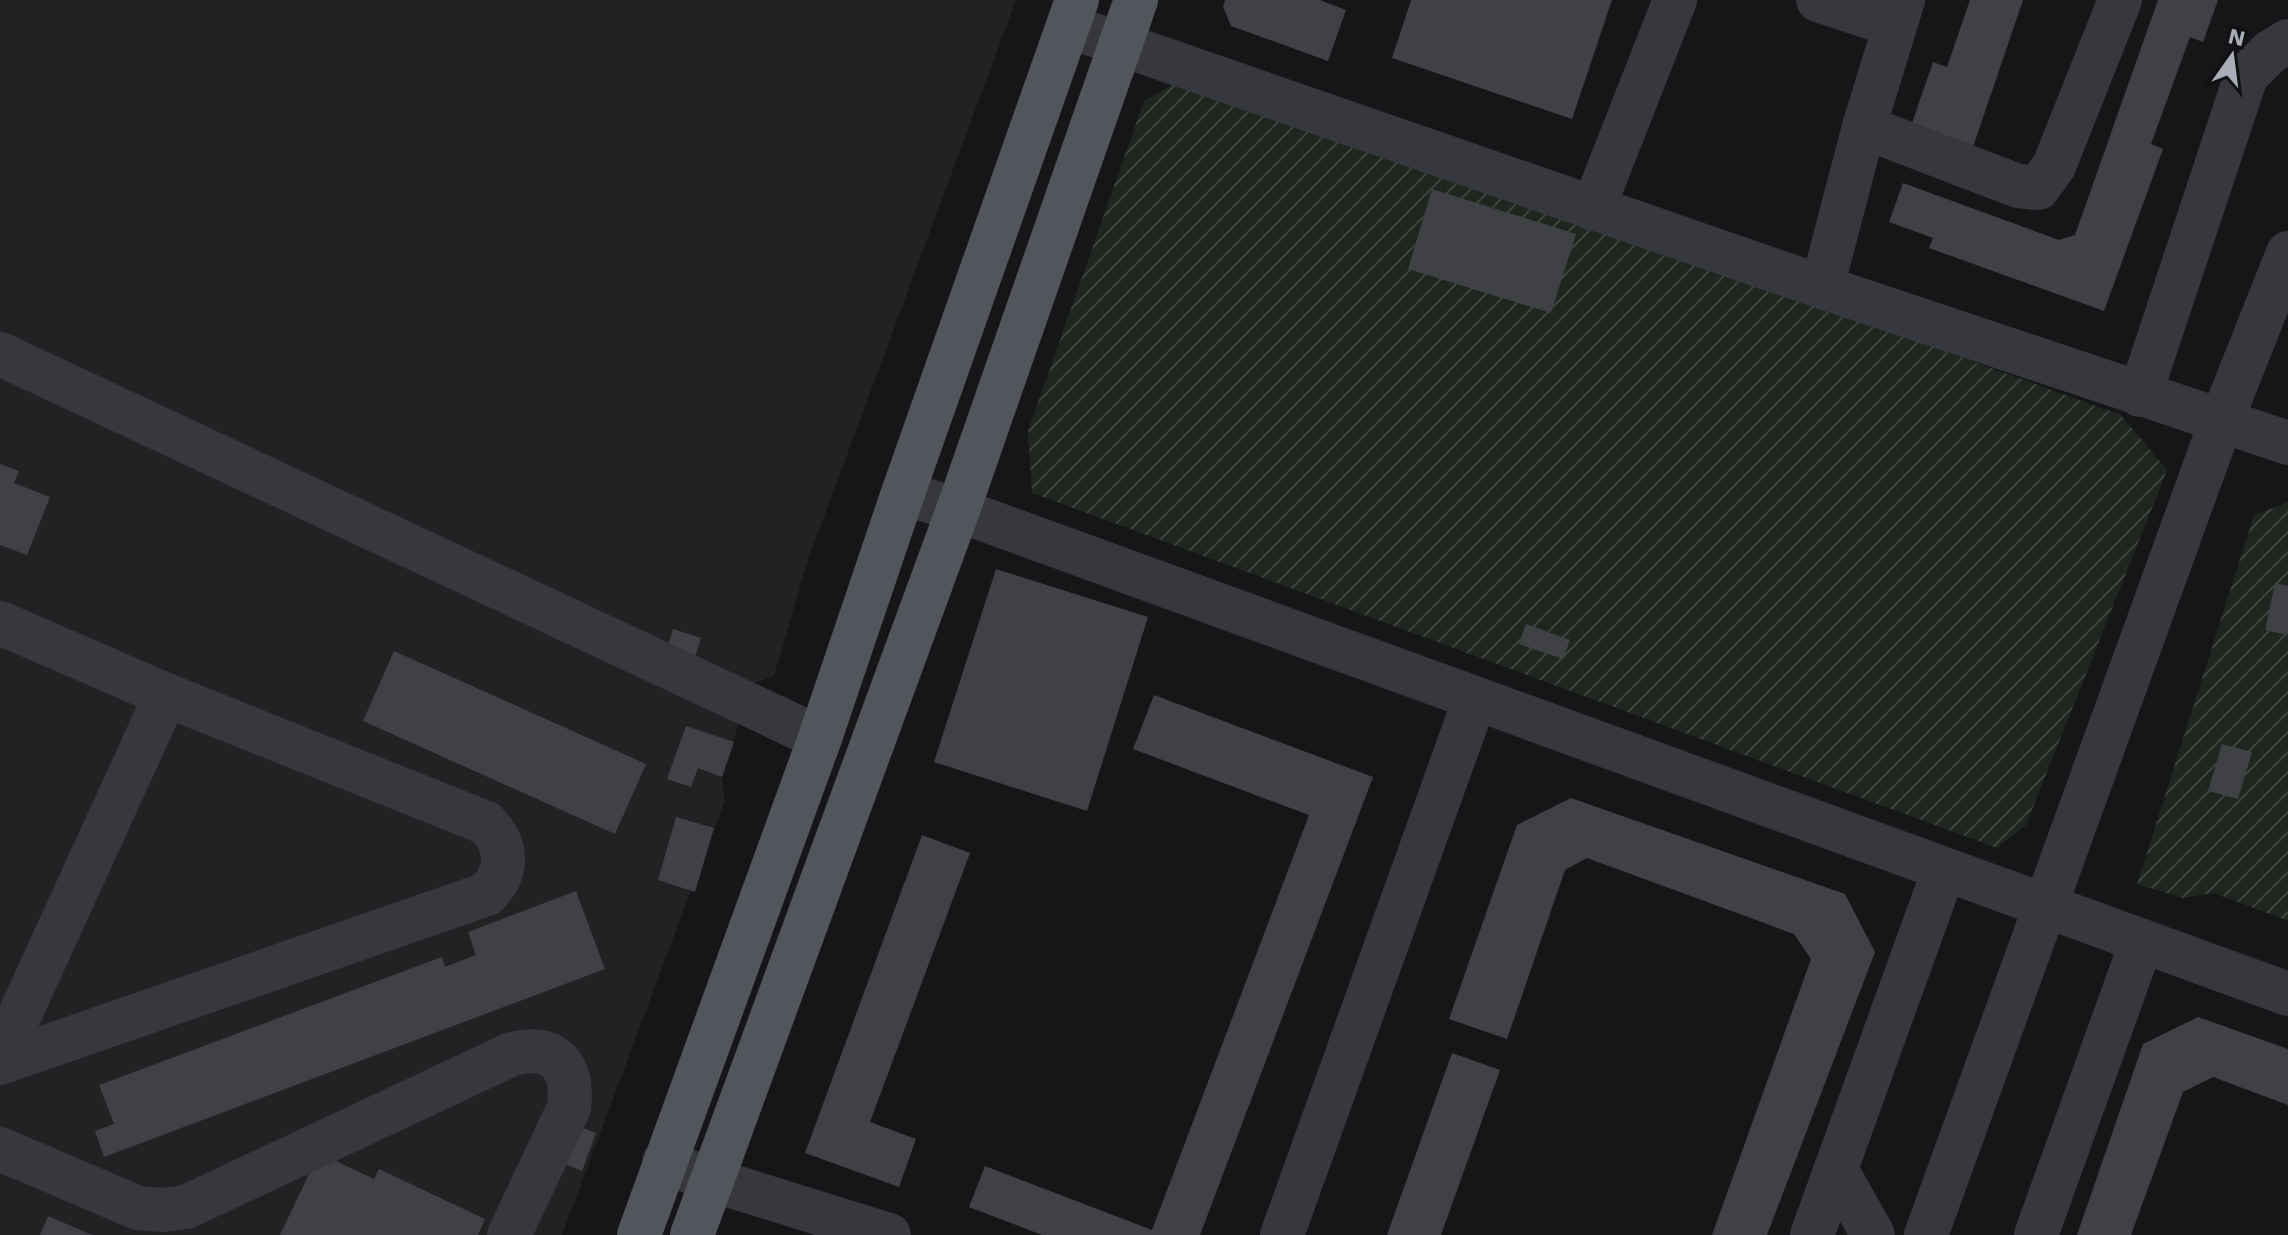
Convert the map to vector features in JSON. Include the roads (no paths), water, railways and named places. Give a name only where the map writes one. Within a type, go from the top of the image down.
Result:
[{"type":"main road","points":[[692,1235],[958,510],[1136,0]]},
{"type":"main road","points":[[639,1235],[820,738],[1073,13]]},
{"type":"street","points":[[1593,209],[1675,0]]},
{"type":"street","points":[[1818,0],[1899,13],[1864,127],[1822,287]]},
{"type":"street","points":[[1864,127],[2018,186],[2038,188],[2054,166],[2120,0]]},
{"type":"street","points":[[1073,13],[1120,43],[1593,209],[2288,443]]},
{"type":"street","points":[[2140,395],[2246,76],[2270,52],[2288,41]]},
{"type":"street","points":[[1926,1235],[2222,419],[2288,253]]},
{"type":"street","points":[[0,354],[820,738]]},
{"type":"street","points":[[903,493],[958,510],[2288,994]]},
{"type":"street","points":[[0,623],[166,695],[486,823],[497,834],[503,850],[504,867],[498,882],[487,894],[0,1060]]},
{"type":"street","points":[[0,1060],[166,695]]},
{"type":"street","points":[[1282,1235],[1475,699]]},
{"type":"street","points":[[1812,1235],[1944,870]]},
{"type":"street","points":[[2036,1235],[2142,941]]},
{"type":"street","points":[[0,1149],[138,1208],[162,1210],[186,1207],[512,1054],[529,1050],[550,1055],[566,1069],[572,1086],[569,1108],[509,1235]]},
{"type":"street","points":[[664,1162],[889,1235]]},
{"type":"street","points":[[1836,1169],[1873,1235]]}]
